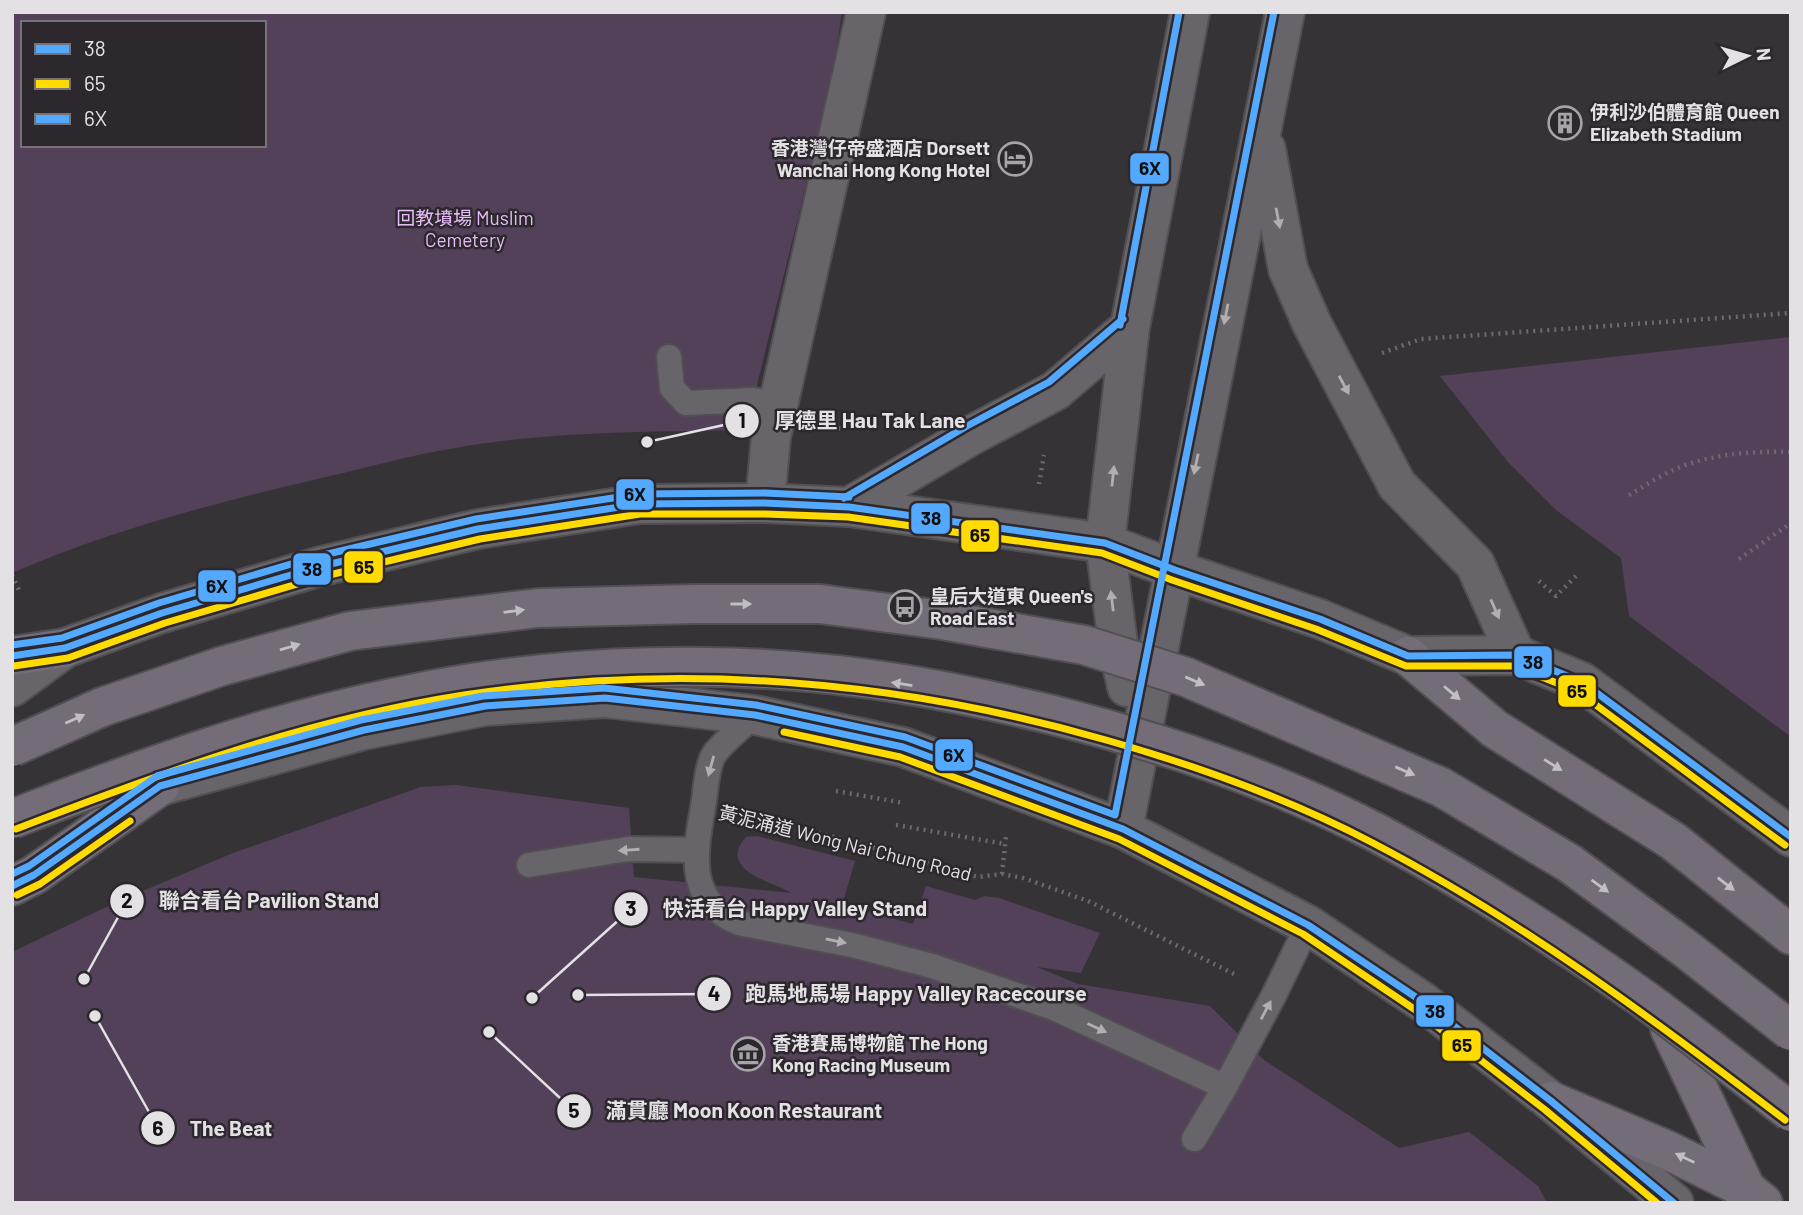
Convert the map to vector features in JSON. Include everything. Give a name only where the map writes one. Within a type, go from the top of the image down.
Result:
[{"type":"highway","points":[[12,747],[102,707],[222,666],[350,631],[538,608],[695,604],[820,604],[943,620],[1084,645],[1186,677],[1441,787],[1569,863],[1791,1031]]},
{"type":"highway","points":[[12,656],[65,648]]},
{"type":"highway","points":[[1408,656],[1495,729],[1673,841],[1791,935]]},
{"type":"highway","points":[[12,819],[175,758],[300,720],[398,696],[498,679],[598,670],[695,667],[794,672],[900,683],[998,702],[1094,725],[1192,755],[1289,791],[1377,834],[1555,939],[1641,997],[1791,1112]]},
{"type":"highway","points":[[12,886],[44,868],[160,786]]},
{"type":"highway","points":[[1670,1028],[1754,1196]]},
{"type":"highway","points":[[1551,1101],[1667,1150],[1754,1196]]},
{"type":"main road","points":[[765,503],[771,437],[866,12]]},
{"type":"main road","points":[[1140,740],[1119,652],[1105,543],[1130,327],[1190,12]]},
{"type":"main road","points":[[1123,829],[1285,12]]},
{"type":"main road","points":[[1261,127],[1288,269],[1312,324],[1397,485],[1475,564],[1516,655]]},
{"type":"main road","points":[[849,507],[972,435],[1055,391],[1130,327]]},
{"type":"main road","points":[[12,687],[65,648],[162,613],[281,578],[478,529],[639,504],[765,503],[849,507],[1105,543],[1175,570],[1320,619],[1408,656],[1516,655],[1582,682],[1791,836]]},
{"type":"main road","points":[[12,830],[78,807],[365,730],[485,706],[605,698],[755,715],[903,747],[1123,829],[1308,925],[1423,1002],[1551,1101],[1674,1203]]},
{"type":"main road","points":[[1140,740],[1245,783],[1367,841],[1463,893],[1670,1028],[1791,1118]]},
{"type":"lane","points":[[669,357],[672,388],[686,403],[752,400],[778,404]]},
{"type":"lane","points":[[755,715],[713,755],[703,807],[696,871],[701,889],[721,916],[739,923],[852,945],[932,966],[1054,1008],[1225,1087]]},
{"type":"lane","points":[[529,865],[628,849],[697,850]]},
{"type":"lane","points":[[1195,1139],[1274,995],[1308,925]]},
{"type":"path","points":[[1382,353],[1421,339],[1791,313]]},
{"type":"path","points":[[825,424],[842,429]]},
{"type":"path","points":[[1629,495],[1669,472],[1712,458],[1757,451],[1791,452]]},
{"type":"path","points":[[1739,559],[1791,523]]},
{"type":"path","points":[[1556,596],[1579,573]]},
{"type":"path","points":[[12,575],[19,590]]},
{"type":"path","name":"黃泥涌道 Wong Nai Chung Road","points":[[703,807],[846,839],[978,877],[1002,874],[1023,878],[1088,901],[1274,995]]},
{"type":"path","points":[[896,825],[1005,844]]},
{"type":"path","points":[[1002,874],[1007,833]]},
{"type":"green space","name":"回教墳場 Muslim Cemetery","points":[[12,12],[842,12],[833,74],[746,430],[563,435],[491,442],[439,451],[206,507],[50,557],[12,573]]},
{"type":"green space","points":[[1791,337],[1791,737],[1629,616],[1621,558],[1556,510],[1507,461],[1440,376]]},
{"type":"green space","points":[[456,785],[629,808],[634,877],[792,893],[761,879],[742,866],[738,858],[739,848],[746,837],[757,836],[855,861],[842,905],[913,924],[926,886],[975,900],[985,896],[999,898],[1100,933],[1081,973],[1037,967],[1078,984],[1210,1006],[1264,1060],[1399,1148],[1469,1132],[1538,1186],[1547,1203],[12,1203],[12,952],[119,901],[233,853],[421,787]]},
{"type":"transit line","name":"6X","points":[[1120,325],[1179,12]]},
{"type":"transit line","name":"6X","points":[[12,874],[29,866],[157,776],[361,720],[483,696],[604,688],[756,705],[905,737],[1115,815],[1274,12]]},
{"type":"transit line","name":"6X","points":[[844,498],[1049,382],[1123,319]]},
{"type":"transit line","name":"6X","points":[[12,645],[62,638],[159,603],[315,557],[476,519],[639,494],[765,493],[849,497]]},
{"type":"transit line","name":"38","points":[[12,656],[65,648],[162,613],[318,567],[478,529],[639,504],[765,503],[849,507],[1105,543],[1175,570],[1320,619],[1408,656],[1516,655],[1582,682],[1791,837]]},
{"type":"transit line","name":"65","points":[[14,666],[68,658],[165,623],[321,577],[480,539],[640,514],[848,517],[1102,553],[1316,629],[1406,666],[1514,666],[1577,691],[1785,845]]},
{"type":"transit line","name":"65","points":[[16,829],[181,768],[292,733],[406,705],[464,695],[545,685],[707,679],[868,691],[947,703],[1027,719],[1175,761],[1276,798],[1341,827],[1428,873],[1534,938],[1686,1045],[1785,1120]]},
{"type":"transit line","name":"38","points":[[12,886],[34,875],[160,786],[364,730],[485,706],[605,698],[755,715],[903,747],[1123,829],[1308,925],[1423,1002],[1551,1101],[1674,1203]]},
{"type":"transit line","name":"65","points":[[784,732],[900,757],[1119,839],[1303,934],[1417,1011],[1544,1109],[1657,1203]]},
{"type":"transit line","name":"65","points":[[17,895],[40,884],[130,821]]},
{"type":"place","name":"伊利沙伯體育館 Queen Elizabeth Stadium","points":[[1565,123]]},
{"type":"place","name":"香港灣仔帝盛酒店 Dorsett Wanchai Hong Kong Hotel","points":[[1015,159]]},
{"type":"place","name":"厚德里 Hau Tak Lane","points":[[647,442]]},
{"type":"place","name":"皇后大道東 Queen's Road East","points":[[905,607]]},
{"type":"place","name":"聯合看台 Pavilion Stand","points":[[84,979]]},
{"type":"place","name":"跑馬地馬場 Happy Valley Racecourse","points":[[578,995]]},
{"type":"place","name":"快活看台 Happy Valley Stand","points":[[532,998]]},
{"type":"place","name":"The Beat","points":[[95,1016]]},
{"type":"place","name":"滿貫廳 Moon Koon Restaurant","points":[[489,1032]]},
{"type":"place","name":"香港賽馬博物館 The Hong Kong Racing Museum","points":[[748,1054]]}]
